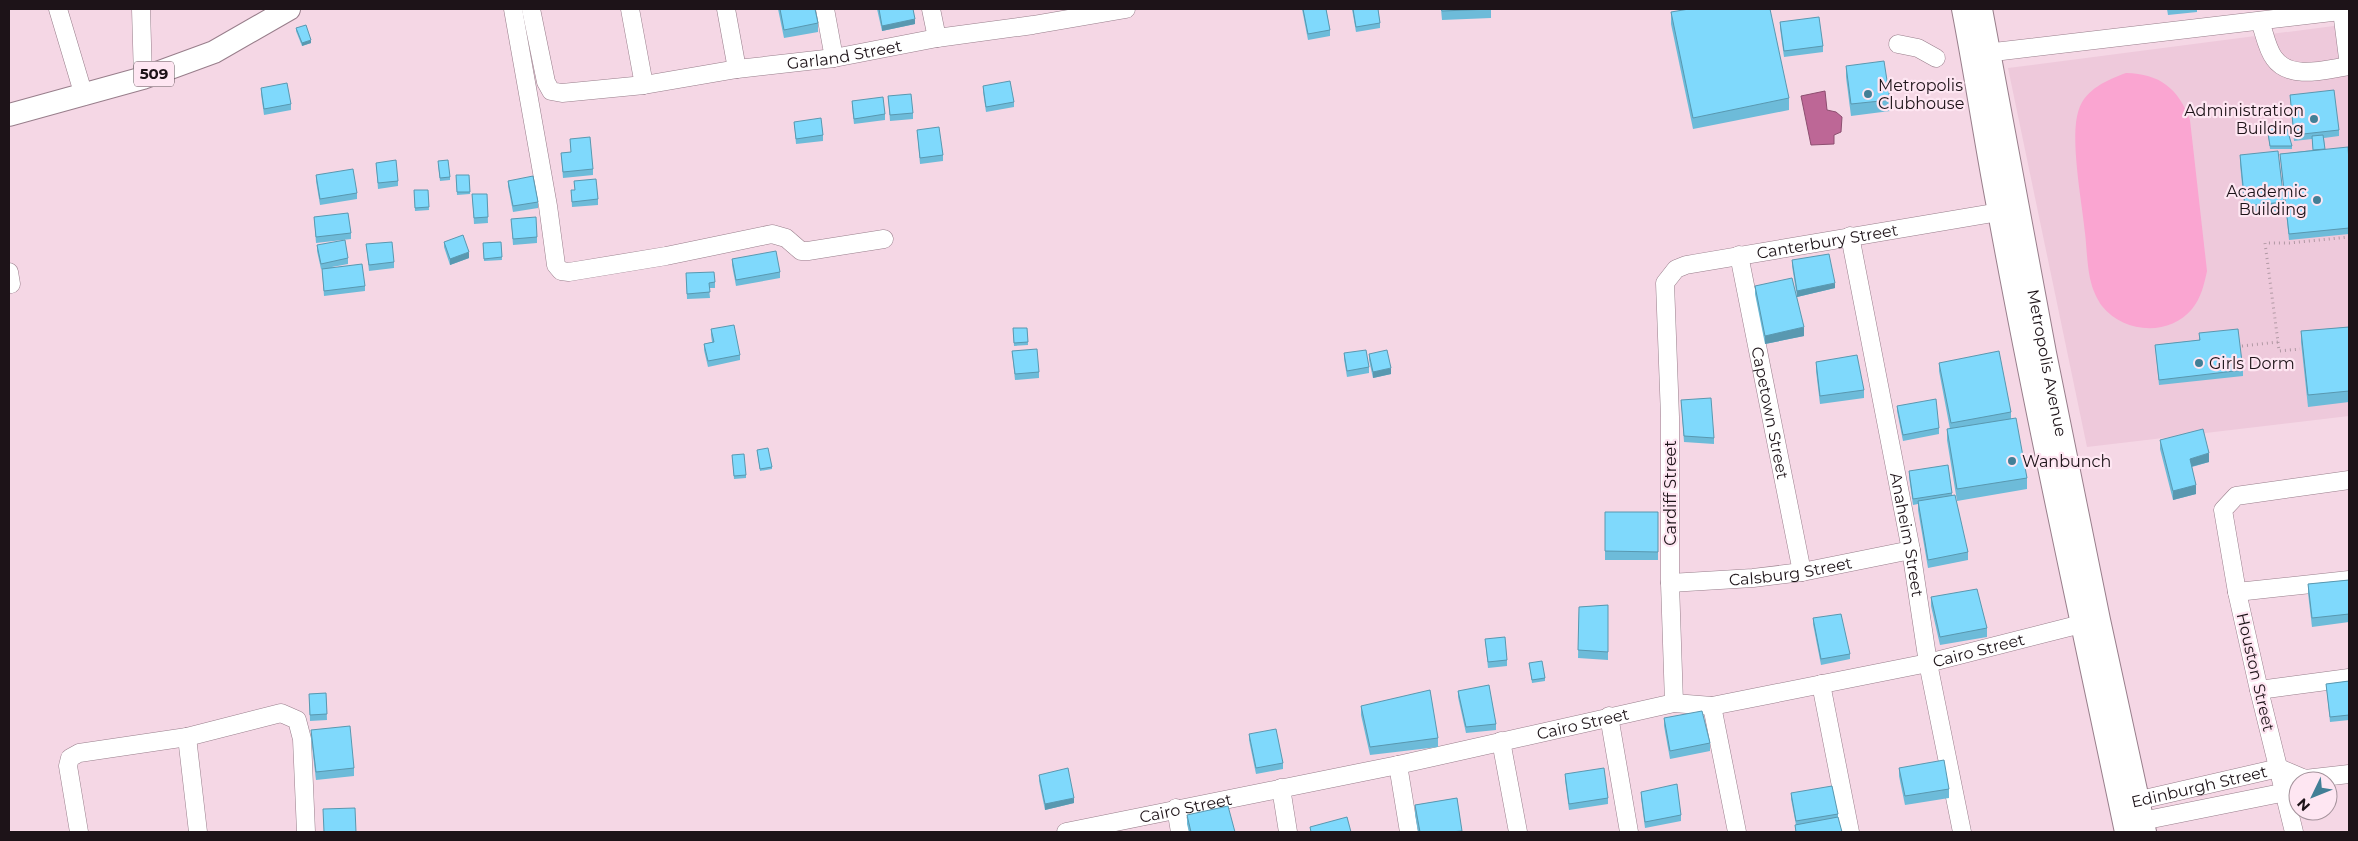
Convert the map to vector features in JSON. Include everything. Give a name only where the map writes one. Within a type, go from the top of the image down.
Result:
[{"type":"main road","name":"509","points":[[10,110],[84,96],[143,78],[214,52],[288,9]]},
{"type":"main road","name":"Metropolis Avenue","points":[[1963,9],[1981,53]]},
{"type":"main road","name":"Metropolis Avenue","points":[[1981,9],[1981,53],[2007,210],[2090,622],[2133,819]]},
{"type":"street","points":[[58,9],[84,96]]},
{"type":"street","points":[[141,9],[143,78]]},
{"type":"street","points":[[513,9],[548,206],[556,265],[562,271],[569,272],[666,256],[772,234],[786,238],[801,251],[884,239]]},
{"type":"street","name":"Garland Street","points":[[531,9],[546,82],[552,91],[562,93],[644,86],[737,69],[834,58],[1031,17],[1126,9]]},
{"type":"street","points":[[630,9],[644,86]]},
{"type":"street","points":[[726,9],[737,69]]},
{"type":"street","points":[[825,9],[834,58]]},
{"type":"street","points":[[931,9],[937,38]]},
{"type":"street","points":[[1981,53],[2260,20],[2346,10],[2349,66],[2307,71],[2288,69],[2274,58],[2260,20]]},
{"type":"street","points":[[1898,44],[1918,48],[1936,58]]},
{"type":"street","name":"Canterbury Street","points":[[1665,282],[1676,269],[1739,255],[2007,210]]},
{"type":"street","name":"Anaheim Street","points":[[1850,236],[1911,550],[1928,663],[1962,832]]},
{"type":"street","name":"Capetown Street","points":[[1739,255],[1802,572]]},
{"type":"street","name":"Cardiff Street","points":[[1665,282],[1670,417],[1670,583],[1674,703]]},
{"type":"street","name":"Houston Street","points":[[2288,776],[2279,768],[2259,690],[2223,510],[2236,496],[2349,480]]},
{"type":"street","name":"Calsburg Street","points":[[1670,583],[1753,578],[1802,572],[1911,550]]},
{"type":"street","points":[[2238,592],[2349,580]]},
{"type":"street","name":"Cairo Street","points":[[1069,832],[1176,808],[1398,765],[1609,716],[1674,703],[1712,706],[1928,663],[2090,622]]},
{"type":"street","points":[[2259,690],[2349,678]]},
{"type":"street","points":[[1821,684],[1850,832]]},
{"type":"street","points":[[1712,706],[1737,832]]},
{"type":"street","points":[[79,832],[68,766],[70,758],[79,753],[187,736],[281,714],[297,720],[302,739],[306,832]]},
{"type":"street","points":[[1609,716],[1629,832]]},
{"type":"street","points":[[187,736],[198,832]]},
{"type":"street","points":[[1501,741],[1518,832]]},
{"type":"street","points":[[1398,765],[1409,832]]},
{"type":"street","name":"Edinburgh Street","points":[[2133,819],[2279,768]]},
{"type":"street","name":"Edinburgh Street","points":[[2133,819],[2288,786]]},
{"type":"street","points":[[1281,788],[1288,832]]},
{"type":"street","points":[[1176,808],[1180,832]]},
{"type":"path","points":[[2300,349],[2279,351],[2266,244],[2349,237]]},
{"type":"path","points":[[2242,346],[2278,342]]},
{"type":"shaded area","points":[[2349,24],[2349,416],[2087,447],[2008,68]]},
{"type":"shaded area","points":[[2126,73],[2149,76],[2166,85],[2180,99],[2190,120],[2207,271],[2200,296],[2192,309],[2182,318],[2171,324],[2159,327],[2146,328],[2134,326],[2122,322],[2111,315],[2096,296],[2090,280],[2088,267],[2077,170],[2076,121],[2082,102],[2092,91],[2105,82]]},
{"type":"shaded area","points":[[1825,91],[1827,110],[1836,112],[1842,117],[1841,132],[1834,135],[1834,144],[1811,145],[1801,96]]},
{"type":"building","points":[[780,9],[815,9],[818,23],[784,30]]},
{"type":"building","points":[[879,9],[913,9],[915,19],[882,26]]},
{"type":"building","points":[[1303,9],[1326,9],[1330,30],[1308,34]]},
{"type":"building","points":[[1353,9],[1378,9],[1380,23],[1356,27]]},
{"type":"building","points":[[1441,9],[1491,9],[1442,11]]},
{"type":"building","points":[[1689,9],[1770,9],[1789,98],[1693,118],[1671,12]]},
{"type":"building","points":[[1819,17],[1823,46],[1784,51],[1780,22]]},
{"type":"building","points":[[306,25],[311,40],[302,43],[296,28]]},
{"type":"building","name":"Metropolis Clubhouse","points":[[1884,61],[1890,100],[1851,104],[1846,66]]},
{"type":"building","points":[[1010,81],[1014,102],[986,107],[983,86]]},
{"type":"building","points":[[287,83],[291,104],[264,109],[261,88]]},
{"type":"building","name":"Administration Building","points":[[2334,90],[2339,130],[2294,135],[2290,95]]},
{"type":"building","points":[[911,94],[913,113],[890,115],[888,96]]},
{"type":"building","points":[[883,97],[885,114],[854,119],[852,101]]},
{"type":"building","points":[[821,118],[823,135],[796,139],[794,122]]},
{"type":"building","points":[[2286,125],[2292,146],[2270,146],[2267,127]]},
{"type":"building","points":[[939,127],[943,155],[920,158],[917,130]]},
{"type":"building","points":[[2323,135],[2325,149],[2313,150],[2312,136]]},
{"type":"building","points":[[590,137],[593,169],[563,172],[561,153],[571,152],[570,139]]},
{"type":"building","name":"Academic Building","points":[[2348,147],[2349,228],[2289,234],[2280,154]]},
{"type":"building","points":[[2278,151],[2284,202],[2245,206],[2240,155]]},
{"type":"building","points":[[396,160],[398,181],[378,183],[376,163]]},
{"type":"building","points":[[448,160],[450,177],[440,178],[438,161]]},
{"type":"building","points":[[353,169],[357,193],[320,199],[316,175]]},
{"type":"building","points":[[456,175],[469,175],[470,192],[457,192]]},
{"type":"building","points":[[533,176],[538,202],[513,206],[508,181]]},
{"type":"building","points":[[596,179],[598,199],[572,202],[571,190],[575,190],[574,181]]},
{"type":"building","points":[[414,190],[428,190],[429,207],[415,208]]},
{"type":"building","points":[[472,194],[487,194],[488,217],[474,218]]},
{"type":"building","points":[[348,213],[351,233],[316,237],[314,217]]},
{"type":"building","points":[[536,217],[537,237],[513,239],[511,219]]},
{"type":"building","points":[[463,235],[469,252],[450,259],[444,242]]},
{"type":"building","points":[[345,240],[348,258],[321,264],[317,245]]},
{"type":"building","points":[[392,242],[394,262],[369,265],[366,244]]},
{"type":"building","points":[[501,242],[502,257],[484,259],[483,243]]},
{"type":"building","points":[[776,251],[780,272],[736,280],[732,259]]},
{"type":"building","points":[[1829,254],[1835,283],[1797,291],[1792,260]]},
{"type":"building","points":[[362,264],[365,286],[324,291],[322,269]]},
{"type":"building","points":[[714,272],[715,282],[709,283],[710,292],[687,294],[686,273]]},
{"type":"building","points":[[1792,278],[1804,327],[1765,336],[1755,286]]},
{"type":"building","points":[[734,325],[740,355],[708,361],[704,344],[714,342],[711,329]]},
{"type":"building","points":[[2349,327],[2349,391],[2308,395],[2301,331]]},
{"type":"building","points":[[1013,328],[1027,328],[1028,342],[1014,343]]},
{"type":"building","name":"Girls Dorm","points":[[2238,329],[2243,370],[2159,380],[2155,345],[2200,340],[2199,333]]},
{"type":"building","points":[[1037,349],[1039,372],[1015,374],[1012,351]]},
{"type":"building","points":[[1366,350],[1369,367],[1347,371],[1344,353]]},
{"type":"building","points":[[1387,350],[1391,368],[1373,372],[1369,354]]},
{"type":"building","points":[[1999,351],[2011,412],[1951,423],[1939,363]]},
{"type":"building","points":[[1857,355],[1864,390],[1820,396],[1816,362]]},
{"type":"building","points":[[1711,398],[1714,438],[1684,436],[1681,400]]},
{"type":"building","points":[[1936,399],[1939,428],[1903,435],[1897,406]]},
{"type":"building","points":[[2016,418],[2027,478],[1957,489],[1947,429]]},
{"type":"building","points":[[2203,429],[2209,453],[2190,459],[2196,485],[2173,491],[2160,440]]},
{"type":"building","points":[[768,448],[772,467],[760,469],[757,450]]},
{"type":"building","points":[[744,454],[746,475],[734,476],[732,455]]},
{"type":"building","points":[[1948,465],[1952,493],[1913,499],[1909,471]]},
{"type":"building","points":[[1955,495],[1968,552],[1928,560],[1918,501]]},
{"type":"building","points":[[1605,512],[1658,512],[1658,552],[1605,551]]},
{"type":"building","points":[[2349,580],[2349,614],[2312,618],[2308,584]]},
{"type":"building","points":[[1977,589],[1987,628],[1940,637],[1931,597]]},
{"type":"building","points":[[1608,605],[1608,652],[1578,650],[1579,607]]},
{"type":"building","points":[[1841,614],[1850,654],[1821,659],[1813,618]]},
{"type":"building","points":[[1505,637],[1507,660],[1488,662],[1485,639]]},
{"type":"building","points":[[1542,661],[1545,678],[1532,680],[1529,663]]},
{"type":"building","points":[[2349,681],[2349,715],[2330,717],[2326,684]]},
{"type":"building","points":[[1489,685],[1496,724],[1466,727],[1458,691]]},
{"type":"building","points":[[1430,690],[1438,738],[1370,747],[1361,706]]},
{"type":"building","points":[[326,693],[327,714],[310,715],[309,694]]},
{"type":"building","points":[[1702,711],[1710,743],[1670,751],[1664,718]]},
{"type":"building","points":[[350,726],[354,768],[316,772],[311,730]]},
{"type":"building","points":[[1276,729],[1283,763],[1256,768],[1249,734]]},
{"type":"building","points":[[1944,760],[1949,789],[1905,796],[1899,768]]},
{"type":"building","points":[[1068,768],[1074,798],[1045,804],[1039,775]]},
{"type":"building","points":[[1604,768],[1608,798],[1569,804],[1565,774]]},
{"type":"building","points":[[1677,784],[1681,815],[1645,822],[1641,792]]},
{"type":"building","points":[[1832,786],[1838,814],[1796,821],[1791,793]]},
{"type":"building","points":[[1457,798],[1462,831],[1420,832],[1415,805]]},
{"type":"building","points":[[1228,806],[1235,832],[1191,832],[1187,815]]},
{"type":"building","points":[[355,808],[356,832],[324,832],[323,809]]},
{"type":"building","points":[[1347,817],[1351,832],[1311,832],[1310,827]]},
{"type":"building","points":[[1838,817],[1842,832],[1796,832],[1795,825]]},
{"type":"place","name":"Metropolis Clubhouse","points":[[1868,94]]},
{"type":"place","name":"Administration Building","points":[[2314,119]]},
{"type":"place","name":"Academic Building","points":[[2317,200]]},
{"type":"place","name":"Girls Dorm","points":[[2199,363]]},
{"type":"place","name":"Wanbunch","points":[[2012,461]]}]
